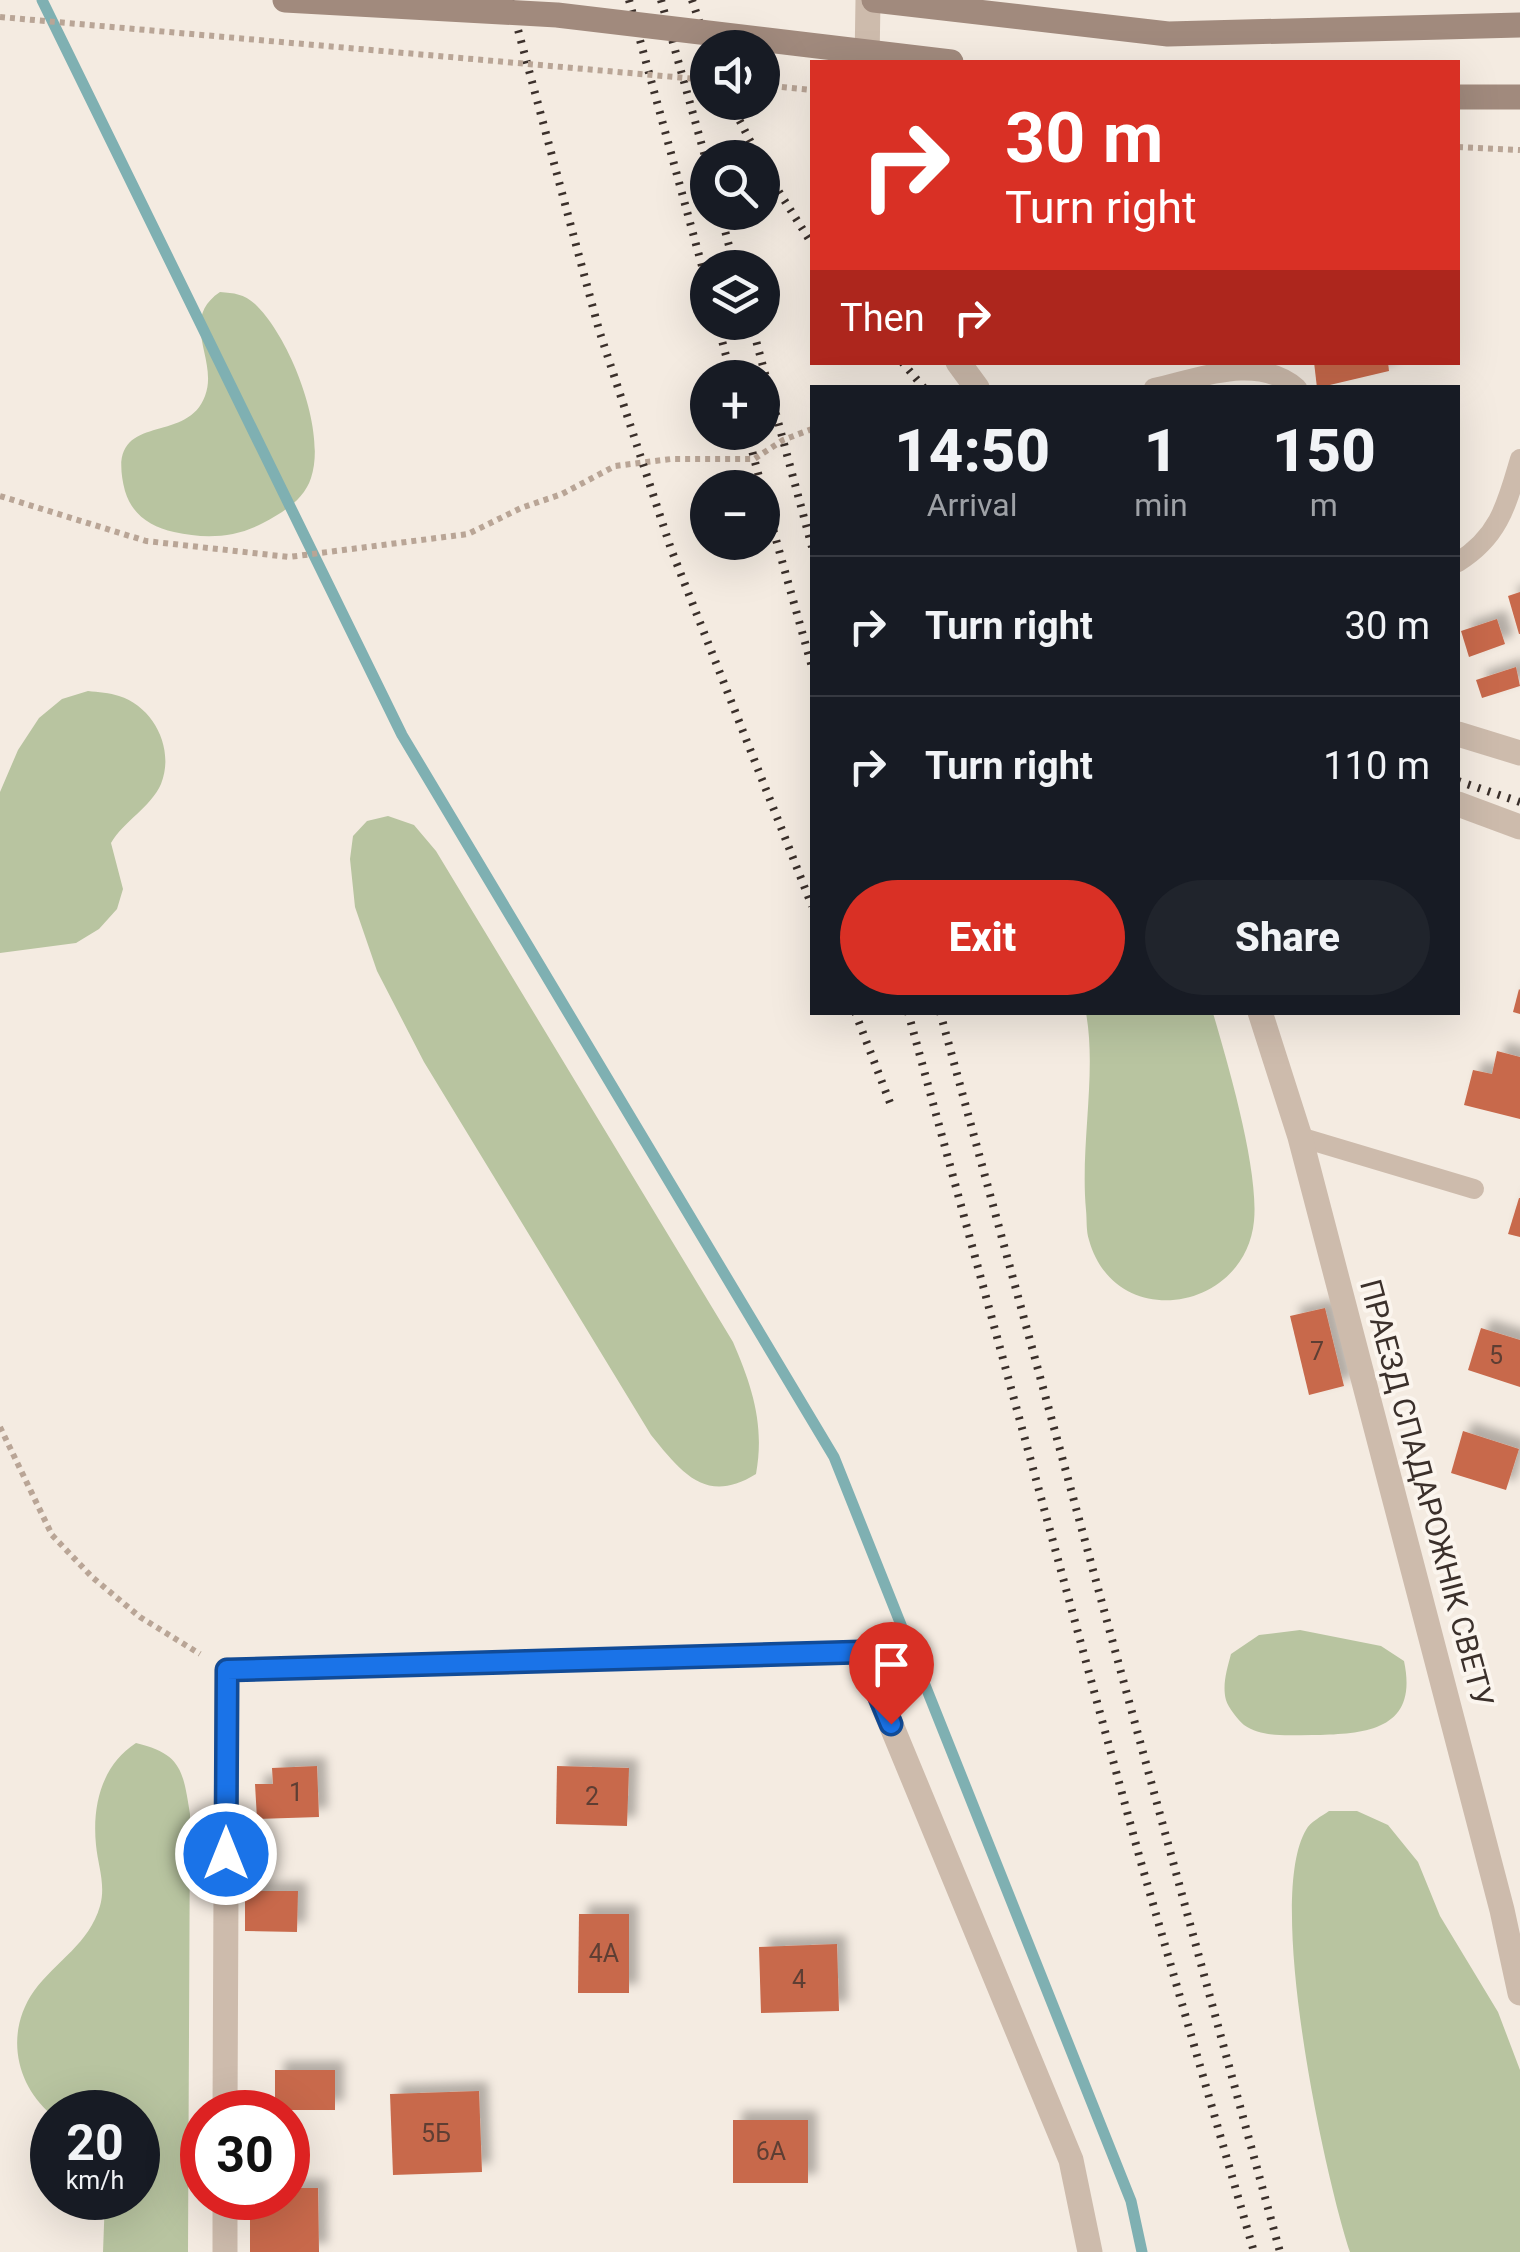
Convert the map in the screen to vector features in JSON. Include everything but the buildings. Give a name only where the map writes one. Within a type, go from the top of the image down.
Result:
[{"type":"main road","points":[[285,0],[557,15],[935,60]]},
{"type":"main road","points":[[871,0],[1168,34],[1520,25]]},
{"type":"main road","points":[[1460,97],[1520,98]]},
{"type":"street","points":[[868,60],[871,0]]},
{"type":"street","points":[[1460,735],[1520,753]]},
{"type":"street","points":[[1460,805],[1520,827]]},
{"type":"street","name":"ПРАЕЗД СПАДАРОЖНІК СВЕТУ","points":[[1261,1015],[1300,1136],[1497,1891],[1520,1993]]},
{"type":"street","points":[[861,1652],[1070,2160],[1090,2252]]},
{"type":"street","points":[[225,2090],[227,1670]]},
{"type":"street","points":[[225,2220],[225,2252]]},
{"type":"lane","points":[[1168,385],[1250,368],[1276,374],[1292,385]]},
{"type":"lane","points":[[1460,561],[1503,518],[1520,458]]},
{"type":"lane","points":[[1300,1136],[1474,1189]]},
{"type":"lane","points":[[227,1670],[861,1652]]},
{"type":"path","points":[[0,17],[690,78]]},
{"type":"path","points":[[780,87],[810,90]]},
{"type":"path","points":[[1460,146],[1520,150]]},
{"type":"path","points":[[0,496],[146,541],[289,557],[468,534],[521,508],[562,494],[615,466],[672,460],[754,459],[783,440],[810,431]]},
{"type":"path","points":[[0,1427],[52,1535],[92,1577],[140,1617],[227,1670]]},
{"type":"green space","points":[[220,292],[251,301],[281,338],[310,411],[315,458],[308,486],[285,510],[242,532],[197,536],[158,527],[143,519],[128,499],[121,465],[126,448],[136,438],[181,421],[195,412],[205,396],[207,368],[200,328],[208,303]]},
{"type":"green space","points":[[88,691],[131,702],[151,719],[165,757],[161,784],[111,843],[123,889],[117,909],[99,929],[76,943],[0,953],[0,792],[18,750],[39,718],[62,699]]},
{"type":"green space","points":[[388,816],[414,825],[436,851],[733,1342],[758,1422],[756,1474],[738,1483],[709,1485],[685,1472],[651,1435],[424,1062],[377,971],[355,907],[350,859],[353,836],[367,821]]},
{"type":"green space","points":[[1086,1015],[1214,1015],[1247,1146],[1254,1221],[1245,1252],[1228,1275],[1205,1292],[1178,1300],[1150,1299],[1124,1289],[1103,1270],[1089,1240],[1085,1186]]},
{"type":"green space","points":[[1300,1630],[1381,1646],[1404,1661],[1407,1684],[1395,1715],[1384,1724],[1351,1733],[1276,1735],[1244,1725],[1231,1710],[1225,1694],[1231,1654],[1259,1635]]},
{"type":"green space","points":[[136,1743],[171,1759],[182,1776],[190,1814],[189,2090],[180,2090],[180,2220],[188,2220],[188,2252],[103,2252],[104,2220],[160,2220],[160,2090],[31,2090],[18,2057],[19,2023],[25,2007],[43,1980],[88,1931],[100,1906],[102,1883],[95,1830],[98,1801],[107,1774]]},
{"type":"green space","points":[[1329,1811],[1357,1811],[1388,1825],[1418,1862],[1440,1916],[1498,2012],[1520,2070],[1520,2252],[1350,2252],[1314,2102],[1295,1973],[1292,1914],[1295,1865],[1306,1830]]},
{"type":"waterway","points":[[42,0],[402,735],[834,1457],[1131,2201],[1142,2252]]},
{"type":"railway","points":[[510,0],[599,330],[671,549],[810,901]]},
{"type":"railway","points":[[629,0],[698,250]]},
{"type":"railway","points":[[661,0],[700,140]]},
{"type":"railway","points":[[692,0],[702,30]]},
{"type":"railway","points":[[739,120],[750,140]]},
{"type":"railway","points":[[780,193],[810,241]]},
{"type":"railway","points":[[725,230],[730,250]]},
{"type":"railway","points":[[722,340],[727,360]]},
{"type":"railway","points":[[756,340],[810,540]]},
{"type":"railway","points":[[905,365],[921,385]]},
{"type":"railway","points":[[752,450],[757,470]]},
{"type":"railway","points":[[780,554],[810,660]]},
{"type":"railway","points":[[1460,782],[1520,802]]},
{"type":"railway","points":[[856,1015],[892,1108]]},
{"type":"railway","points":[[909,1015],[1140,1859],[1254,2252]]},
{"type":"railway","points":[[941,1015],[1280,2252]]},
{"type":"route","points":[[226,1854],[227,1670],[861,1652],[891,1724]]}]
